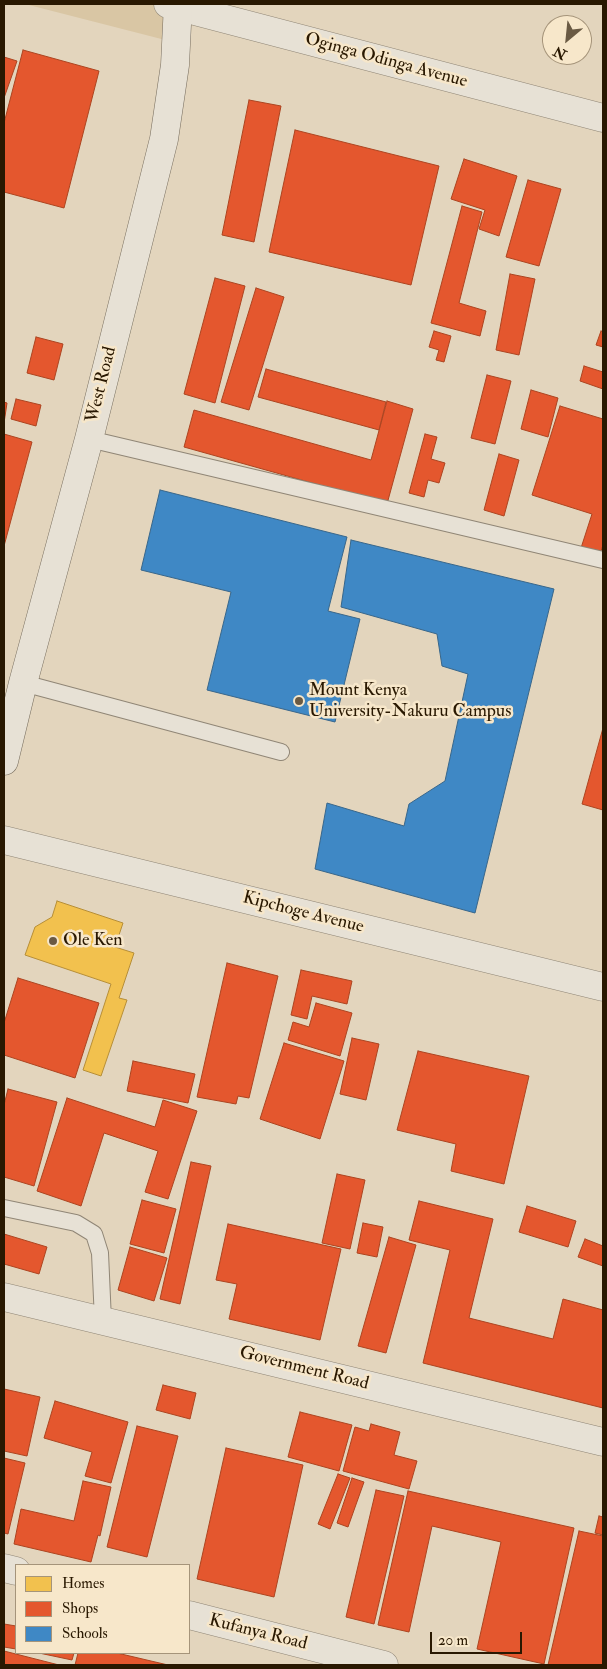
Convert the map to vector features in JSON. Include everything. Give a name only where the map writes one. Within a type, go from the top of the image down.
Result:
[{"type":"street","name":"Oginga Odinga Avenue","points":[[175,5],[603,118]]},
{"type":"street","name":"West Road","points":[[4,762],[23,683],[89,439],[164,139],[175,64],[175,5]]},
{"type":"street","name":"Kipchoge Avenue","points":[[4,840],[603,987]]},
{"type":"street","name":"Government Road","points":[[4,1297],[603,1442]]},
{"type":"street","name":"Kufanya Road","points":[[190,1615],[384,1665]]},
{"type":"lane","points":[[89,439],[603,560]]},
{"type":"lane","points":[[23,683],[281,752]]},
{"type":"lane","points":[[4,1208],[76,1223],[94,1234],[100,1253],[103,1321]]},
{"type":"shaded area","points":[[25,4],[186,4],[177,43]]},
{"type":"building: Homes","points":[[57,901],[123,923],[115,947],[134,953],[119,998],[127,1000],[101,1076],[83,1070],[111,984],[25,955],[35,927],[52,917]]},
{"type":"building: Shops","points":[[23,50],[99,71],[64,208],[4,192],[4,123]]},
{"type":"building: Shops","points":[[4,57],[17,61],[4,98]]},
{"type":"building: Shops","points":[[249,100],[281,106],[254,242],[222,235]]},
{"type":"building: Shops","points":[[295,130],[439,166],[411,285],[269,252]]},
{"type":"building: Shops","points":[[464,159],[517,176],[499,236],[479,229],[485,210],[451,199]]},
{"type":"building: Shops","points":[[528,180],[561,189],[539,266],[506,257]]},
{"type":"building: Shops","points":[[462,206],[482,212],[459,303],[486,311],[480,336],[431,323]]},
{"type":"building: Shops","points":[[510,274],[535,279],[519,355],[496,350]]},
{"type":"building: Shops","points":[[215,278],[245,286],[215,403],[184,394]]},
{"type":"building: Shops","points":[[256,288],[284,297],[249,410],[221,402]]},
{"type":"building: Shops","points":[[434,331],[451,336],[444,362],[436,360],[439,350],[429,347]]},
{"type":"building: Shops","points":[[601,331],[603,332],[603,347],[596,345]]},
{"type":"building: Shops","points":[[36,337],[63,344],[54,380],[27,373]]},
{"type":"building: Shops","points":[[584,366],[603,372],[603,389],[580,381]]},
{"type":"building: Shops","points":[[266,369],[386,402],[379,430],[258,397]]},
{"type":"building: Shops","points":[[487,375],[511,381],[495,444],[471,438]]},
{"type":"building: Shops","points":[[531,390],[558,398],[548,437],[521,429]]},
{"type":"building: Shops","points":[[16,399],[41,405],[36,426],[11,419]]},
{"type":"building: Shops","points":[[387,401],[413,409],[387,504],[184,447],[194,410],[371,460]]},
{"type":"building: Shops","points":[[4,402],[7,403],[4,423]]},
{"type":"building: Shops","points":[[560,406],[603,419],[603,545],[600,554],[581,548],[592,514],[532,495]]},
{"type":"building: Shops","points":[[4,434],[32,442],[4,546]]},
{"type":"building: Shops","points":[[425,434],[437,437],[431,459],[445,463],[439,483],[428,480],[424,497],[409,493]]},
{"type":"building: Shops","points":[[499,454],[519,460],[504,516],[484,510]]},
{"type":"building: Shops","points":[[603,728],[603,810],[582,804]]},
{"type":"building: Shops","points":[[227,963],[278,976],[249,1098],[238,1096],[236,1104],[197,1097]]},
{"type":"building: Shops","points":[[301,970],[352,981],[347,1004],[312,996],[307,1019],[291,1015]]},
{"type":"building: Shops","points":[[18,978],[99,1003],[75,1078],[4,1055],[4,1023]]},
{"type":"building: Shops","points":[[316,1003],[352,1013],[340,1056],[288,1040],[293,1022],[309,1027]]},
{"type":"building: Shops","points":[[352,1038],[379,1044],[366,1100],[340,1094]]},
{"type":"building: Shops","points":[[284,1043],[344,1061],[320,1139],[260,1119]]},
{"type":"building: Shops","points":[[418,1051],[529,1076],[504,1184],[451,1171],[456,1144],[397,1130]]},
{"type":"building: Shops","points":[[133,1061],[195,1074],[188,1103],[127,1091]]},
{"type":"building: Shops","points":[[8,1089],[57,1102],[34,1186],[4,1177],[4,1105]]},
{"type":"building: Shops","points":[[67,1098],[155,1127],[163,1100],[197,1111],[168,1199],[145,1192],[158,1151],[104,1133],[81,1206],[37,1191]]},
{"type":"building: Shops","points":[[191,1162],[211,1166],[180,1304],[160,1299]]},
{"type":"building: Shops","points":[[337,1174],[365,1180],[350,1249],[322,1243]]},
{"type":"building: Shops","points":[[142,1200],[176,1209],[164,1253],[130,1244]]},
{"type":"building: Shops","points":[[419,1201],[493,1219],[469,1318],[553,1339],[563,1299],[603,1310],[603,1408],[423,1363],[450,1250],[409,1240]]},
{"type":"building: Shops","points":[[527,1206],[576,1221],[568,1247],[519,1232]]},
{"type":"building: Shops","points":[[363,1223],[383,1227],[377,1257],[357,1253]]},
{"type":"building: Shops","points":[[228,1224],[341,1249],[320,1340],[229,1319],[237,1284],[216,1280]]},
{"type":"building: Shops","points":[[4,1234],[47,1247],[39,1274],[4,1264]]},
{"type":"building: Shops","points":[[389,1237],[416,1245],[386,1353],[358,1346]]},
{"type":"building: Shops","points":[[585,1239],[603,1246],[603,1266],[578,1257]]},
{"type":"building: Shops","points":[[130,1247],[167,1258],[154,1301],[118,1290]]},
{"type":"building: Shops","points":[[163,1385],[196,1393],[190,1419],[156,1410]]},
{"type":"building: Shops","points":[[4,1389],[40,1397],[27,1456],[4,1451]]},
{"type":"building: Shops","points":[[55,1401],[128,1422],[111,1483],[85,1476],[92,1452],[44,1438]]},
{"type":"building: Shops","points":[[300,1412],[352,1425],[339,1471],[288,1457]]},
{"type":"building: Shops","points":[[371,1424],[400,1432],[394,1455],[417,1461],[409,1489],[343,1471],[355,1427],[369,1431]]},
{"type":"building: Shops","points":[[137,1426],[178,1436],[147,1557],[107,1547]]},
{"type":"building: Shops","points":[[226,1448],[303,1465],[274,1597],[197,1579]]},
{"type":"building: Shops","points":[[4,1458],[25,1463],[8,1534],[4,1533]]},
{"type":"building: Shops","points":[[338,1474],[350,1478],[330,1529],[318,1524]]},
{"type":"building: Shops","points":[[352,1478],[364,1482],[348,1527],[337,1523]]},
{"type":"building: Shops","points":[[83,1481],[111,1487],[100,1536],[98,1535],[91,1562],[14,1544],[21,1509],[74,1521]]},
{"type":"building: Shops","points":[[376,1490],[404,1496],[374,1624],[346,1617]]},
{"type":"building: Shops","points":[[408,1491],[574,1528],[544,1664],[477,1649],[501,1542],[432,1526],[409,1632],[378,1625]]},
{"type":"building: Shops","points":[[599,1516],[603,1517],[603,1535],[595,1533]]},
{"type":"building: Shops","points":[[579,1531],[603,1536],[603,1665],[548,1665]]},
{"type":"building: Shops","points":[[4,1624],[15,1626],[15,1649],[4,1647]]},
{"type":"building: Shops","points":[[4,1651],[59,1665],[4,1665]]},
{"type":"building: Shops","points":[[44,1654],[74,1654],[72,1660]]},
{"type":"building: Shops","points":[[78,1654],[121,1654],[168,1665],[75,1665]]},
{"type":"building: Schools","points":[[160,490],[347,537],[328,611],[360,619],[335,722],[207,690],[231,592],[141,570]]},
{"type":"building: Schools","points":[[351,540],[554,589],[475,913],[315,869],[327,803],[404,826],[409,804],[445,781],[468,674],[442,666],[437,634],[341,607]]},
{"type":"place","name":"Mount Kenya University-Nakuru Campus","points":[[299,701]]},
{"type":"place","name":"Ole Ken","points":[[53,941]]}]
